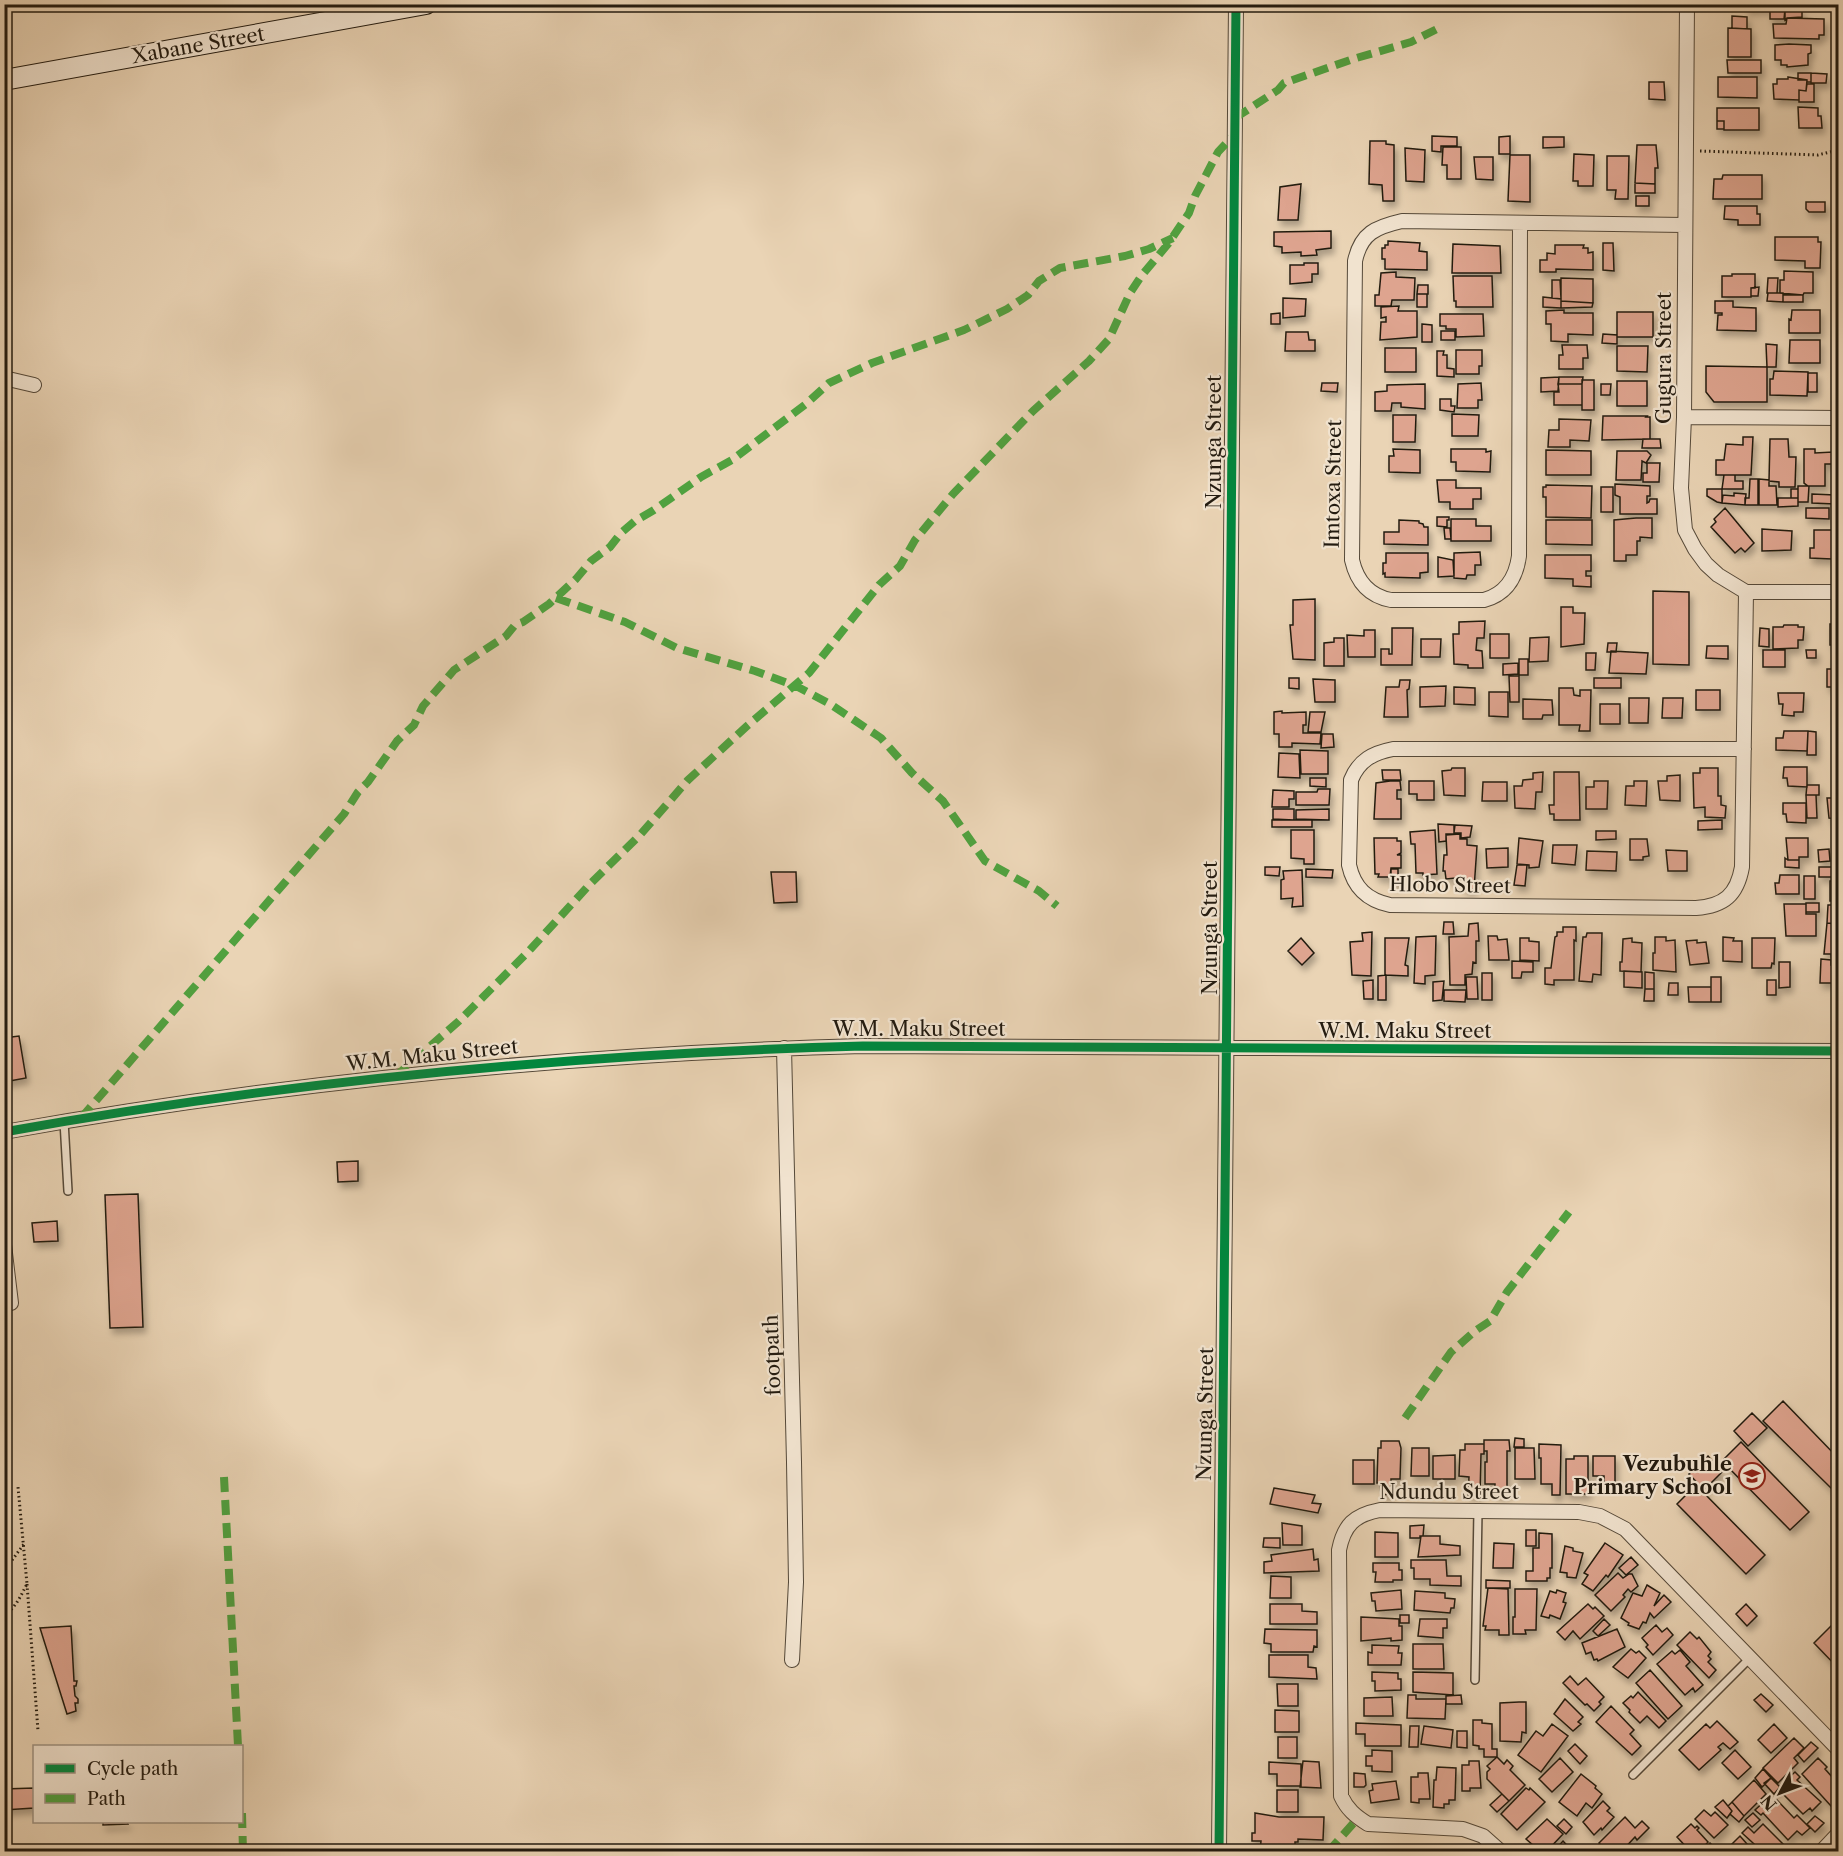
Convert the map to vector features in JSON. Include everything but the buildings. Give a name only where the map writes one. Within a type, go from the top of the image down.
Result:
[{"type":"street","name":"Xabane Street","points":[[4,80],[426,4]]},
{"type":"street","name":"Nzunga Street","points":[[1219,1851],[1236,4]]},
{"type":"street","name":"Gugura Street","points":[[1687,4],[1684,417],[1681,488],[1685,530],[1706,564],[1718,575],[1746,592]]},
{"type":"street","name":"Imtoxa Street","points":[[1520,223],[1519,556],[1514,578],[1495,597],[1484,600],[1380,598],[1369,592],[1361,583],[1355,573],[1352,560],[1355,261],[1358,248],[1374,230],[1402,221],[1684,225]]},
{"type":"street","points":[[4,378],[34,385]]},
{"type":"street","points":[[1684,417],[1839,418]]},
{"type":"street","points":[[1746,592],[1839,592]]},
{"type":"street","name":"Hlobo Street","points":[[1744,749],[1393,749],[1381,751],[1362,762],[1355,770],[1351,780],[1349,865],[1352,878],[1366,896],[1378,903],[1390,905],[1696,908],[1719,904],[1735,890],[1740,880],[1742,867],[1744,749],[1746,592]]},
{"type":"street","name":"W.M. Maku Street","points":[[4,1132],[175,1103],[415,1073],[784,1048],[863,1046],[1839,1051]]},
{"type":"street","name":"footpath","points":[[784,1048],[796,1582],[792,1660]]},
{"type":"street","points":[[4,1245],[11,1303]]},
{"type":"street","name":"Ndundu Street","points":[[1501,1851],[1483,1836],[1463,1828],[1368,1824],[1346,1807],[1341,1796],[1338,1550],[1342,1536],[1350,1523],[1358,1517],[1380,1510],[1579,1512],[1600,1516],[1625,1529],[1839,1749]]},
{"type":"street","points":[[1821,1851],[1839,1834]]},
{"type":"lane","points":[[64,1121],[68,1191]]},
{"type":"lane","points":[[1475,1680],[1478,1511]]},
{"type":"lane","points":[[1633,1775],[1749,1659]]},
{"type":"path","points":[[1686,151],[1818,155],[1839,150]]},
{"type":"path","points":[[18,1486],[38,1731]]},
{"type":"path","points":[[4,1571],[24,1544]]},
{"type":"path","points":[[4,1616],[10,1612],[21,1597],[27,1584]]},
{"type":"marked path","points":[[1235,118],[1278,90],[1284,83],[1411,42],[1437,29]]},
{"type":"marked path","points":[[396,1076],[459,1021],[527,953],[591,883],[640,835],[688,780],[809,673],[879,585],[900,566],[915,540],[953,494],[1033,411],[1089,361],[1109,339],[1130,293],[1189,213],[1195,196],[1218,152],[1235,134]]},
{"type":"marked path","points":[[81,1118],[344,814],[397,741],[414,725],[423,706],[454,670],[506,636],[515,625],[549,604],[635,521],[701,477],[732,460],[806,404],[829,383],[872,363],[964,330],[1007,309],[1028,295],[1039,281],[1060,268],[1125,256],[1149,249],[1173,238]]},
{"type":"marked path","points":[[556,598],[625,622],[677,648],[755,671],[796,686],[830,704],[881,738],[912,773],[943,801],[985,861],[1039,891],[1057,906]]},
{"type":"marked path","points":[[1405,1418],[1451,1352],[1490,1321],[1507,1292],[1569,1212]]},
{"type":"marked path","points":[[224,1477],[238,1745]]},
{"type":"marked path","points":[[1328,1852],[1358,1818]]},
{"type":"marked path","points":[[242,1823],[243,1852]]},
{"type":"cycle path","points":[[1219,1852],[1236,4]]},
{"type":"cycle path","points":[[4,1132],[111,1114],[325,1084],[540,1063],[755,1050],[863,1046],[1838,1051]]},
{"type":"place","name":"Vezubuhle Primary School","points":[[1752,1476]]}]
